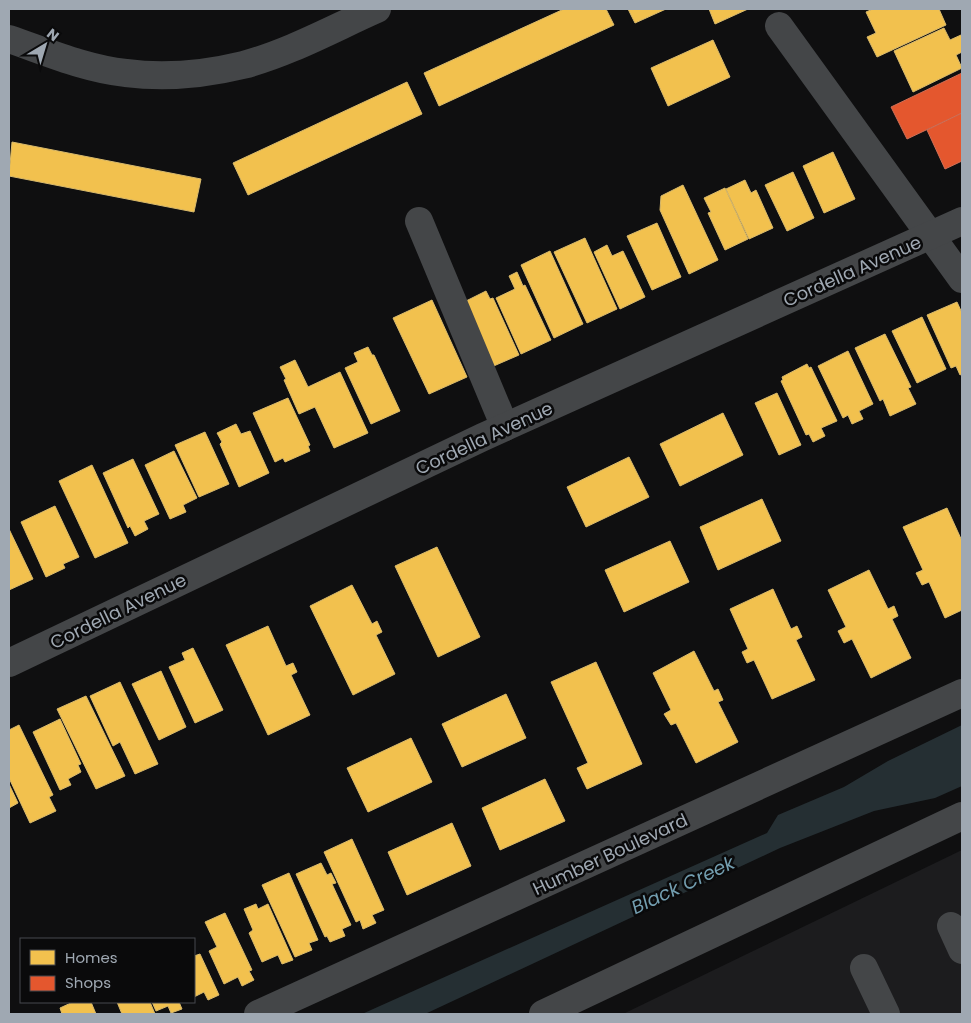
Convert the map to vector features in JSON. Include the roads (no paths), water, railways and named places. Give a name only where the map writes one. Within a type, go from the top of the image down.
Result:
[{"type":"street","points":[[9,39],[84,64],[125,73],[180,75],[244,65],[296,45],[377,9]]},
{"type":"street","points":[[779,26],[962,279]]},
{"type":"street","points":[[419,221],[505,427]]},
{"type":"street","name":"Cordella Avenue","points":[[9,663],[505,427],[962,221]]},
{"type":"street","name":"Humber Boulevard","points":[[258,1014],[962,693]]},
{"type":"street","points":[[543,1014],[962,816]]},
{"type":"street","points":[[864,968],[886,1014]]},
{"type":"water","name":"Black Creek","points":[[962,725],[962,786],[935,798],[874,811],[780,848],[425,1014],[362,1014],[767,833],[778,815],[844,787],[888,761]]}]
